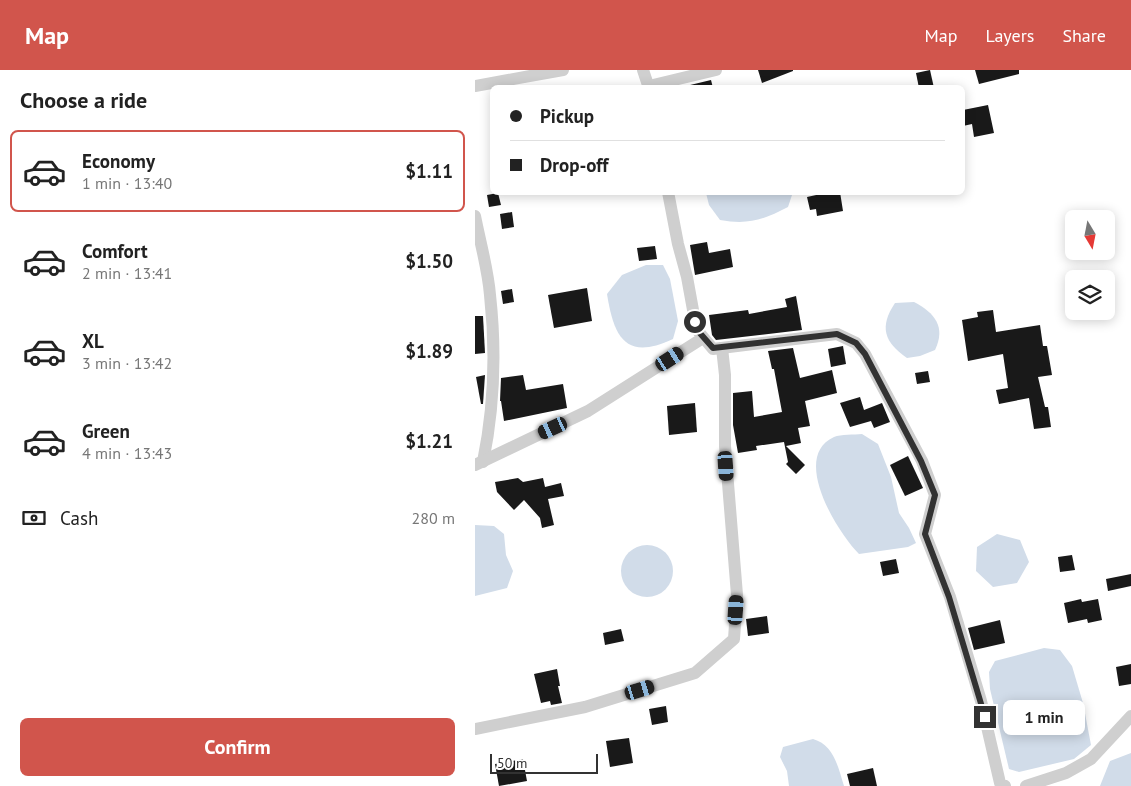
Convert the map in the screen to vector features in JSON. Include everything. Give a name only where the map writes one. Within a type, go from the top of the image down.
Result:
[{"type":"street","points":[[475,86],[563,70]]},
{"type":"street","points":[[643,70],[648,85]]},
{"type":"street","points":[[657,85],[716,70]]},
{"type":"street","points":[[669,195],[695,322],[703,338],[713,348],[837,334],[856,343],[865,354],[921,461],[935,495],[925,534],[949,597],[981,701],[1000,784],[1005,786]]},
{"type":"street","points":[[475,216],[490,294],[493,362],[492,404],[479,463]]},
{"type":"street","points":[[479,463],[588,411],[703,338]]},
{"type":"street","points":[[475,729],[585,706],[695,673],[734,639],[737,595],[725,446],[725,376],[722,348]]},
{"type":"street","points":[[1026,786],[1066,773],[1091,759],[1131,716]]},
{"type":"shaded area","points":[[706,195],[792,195],[788,207],[763,218],[747,222],[720,220],[709,205]]},
{"type":"shaded area","points":[[646,265],[663,265],[670,279],[678,321],[673,339],[657,345],[633,346],[625,341],[614,323],[607,294],[622,275]]},
{"type":"shaded area","points":[[914,302],[928,311],[937,322],[939,328],[938,342],[935,350],[920,356],[907,358],[889,340],[886,334],[887,319],[895,303]]},
{"type":"shaded area","points":[[862,434],[878,444],[891,477],[899,513],[916,543],[908,547],[859,554],[840,530],[822,495],[817,477],[816,461],[822,447],[837,436]]},
{"type":"shaded area","points":[[475,525],[494,526],[504,534],[506,555],[513,571],[507,588],[475,596]]},
{"type":"shaded area","points":[[997,534],[1020,540],[1029,562],[1017,583],[993,587],[976,571],[977,547]]},
{"type":"shaded area","points":[[642,545],[652,545],[666,552],[673,566],[673,576],[666,590],[652,597],[642,597],[632,593],[625,586],[621,576],[621,566],[625,556],[632,549]]},
{"type":"shaded area","points":[[1044,648],[1060,650],[1072,666],[1083,703],[1091,745],[1074,759],[1019,772],[1009,769],[990,689],[989,672],[995,661]]},
{"type":"shaded area","points":[[813,739],[826,746],[830,751],[837,764],[844,786],[789,786],[787,771],[780,757],[783,747]]},
{"type":"shaded area","points":[[1131,753],[1131,786],[1100,786],[1110,761]]},
{"type":"building","points":[[758,70],[793,70],[793,71],[762,83]]},
{"type":"building","points":[[930,70],[933,85],[918,85],[916,73]]},
{"type":"building","points":[[975,70],[1019,70],[1019,74],[979,84]]},
{"type":"building","points":[[711,80],[712,85],[690,85]]},
{"type":"building","points":[[988,105],[994,133],[974,137],[972,124],[965,126],[965,110]]},
{"type":"building","points":[[487,195],[498,195],[501,205],[489,207]]},
{"type":"building","points":[[840,195],[843,211],[817,216],[816,209],[810,210],[807,197]]},
{"type":"building","points":[[512,212],[514,227],[502,229],[500,214]]},
{"type":"building","points":[[707,242],[709,253],[730,249],[733,267],[695,275],[690,245]]},
{"type":"building","points":[[655,246],[657,259],[639,261],[637,248]]},
{"type":"building","points":[[587,288],[592,321],[554,328],[548,295]]},
{"type":"building","points":[[512,289],[514,302],[503,304],[501,291]]},
{"type":"building","points":[[796,296],[802,330],[716,340],[712,335],[709,315],[748,310],[749,314],[787,307],[785,299]]},
{"type":"building","points":[[993,310],[996,332],[1040,325],[1043,346],[1047,346],[1052,375],[1038,377],[1045,407],[1048,407],[1051,427],[1034,429],[1029,398],[999,404],[996,390],[1008,388],[1003,354],[968,361],[962,320],[978,317],[977,312]]},
{"type":"building","points":[[475,316],[483,316],[485,353],[475,354]]},
{"type":"building","points":[[843,346],[846,364],[831,367],[828,349]]},
{"type":"building","points":[[793,348],[800,378],[832,370],[837,393],[805,401],[810,426],[798,428],[801,443],[786,446],[805,465],[796,474],[786,464],[788,462],[784,442],[756,446],[757,450],[738,453],[733,425],[733,393],[752,391],[754,417],[782,412],[774,369],[772,369],[768,351]]},
{"type":"building","points":[[928,371],[930,382],[917,384],[915,373]]},
{"type":"building","points":[[485,375],[483,404],[481,404],[476,377]]},
{"type":"building","points":[[523,375],[526,390],[563,384],[567,408],[504,421],[500,401],[501,378]]},
{"type":"building","points":[[860,397],[864,410],[882,403],[890,422],[874,428],[871,421],[850,427],[840,403]]},
{"type":"building","points":[[695,403],[697,432],[669,435],[667,406]]},
{"type":"building","points":[[908,456],[923,488],[905,496],[890,465]]},
{"type":"building","points":[[518,478],[523,482],[543,478],[545,487],[561,483],[564,496],[548,499],[554,525],[542,528],[540,518],[524,500],[514,510],[497,492],[495,482]]},
{"type":"building","points":[[1072,555],[1075,570],[1060,572],[1058,557]]},
{"type":"building","points":[[896,559],[899,573],[883,576],[880,562]]},
{"type":"building","points":[[1131,574],[1131,586],[1108,591],[1106,579]]},
{"type":"building","points":[[1081,599],[1082,602],[1098,599],[1102,620],[1088,623],[1087,619],[1068,623],[1064,603]]},
{"type":"building","points":[[767,616],[769,633],[748,636],[746,619]]},
{"type":"building","points":[[1000,620],[1005,643],[974,650],[968,628]]},
{"type":"building","points":[[621,629],[624,641],[605,645],[603,633]]},
{"type":"building","points":[[1131,664],[1131,684],[1119,686],[1116,667]]},
{"type":"building","points":[[557,669],[562,703],[551,705],[550,701],[541,703],[534,674]]},
{"type":"building","points":[[666,706],[668,722],[652,725],[649,709]]},
{"type":"building","points":[[629,738],[633,763],[610,767],[606,741]]},
{"type":"building","points":[[523,759],[527,781],[499,786],[495,764]]},
{"type":"building","points":[[873,768],[877,786],[850,786],[847,774]]},
{"type":"route","points":[[695,322],[698,331],[713,348],[820,334],[837,334],[845,336],[856,343],[865,354],[921,461],[935,495],[925,534],[949,597],[985,717]]}]
